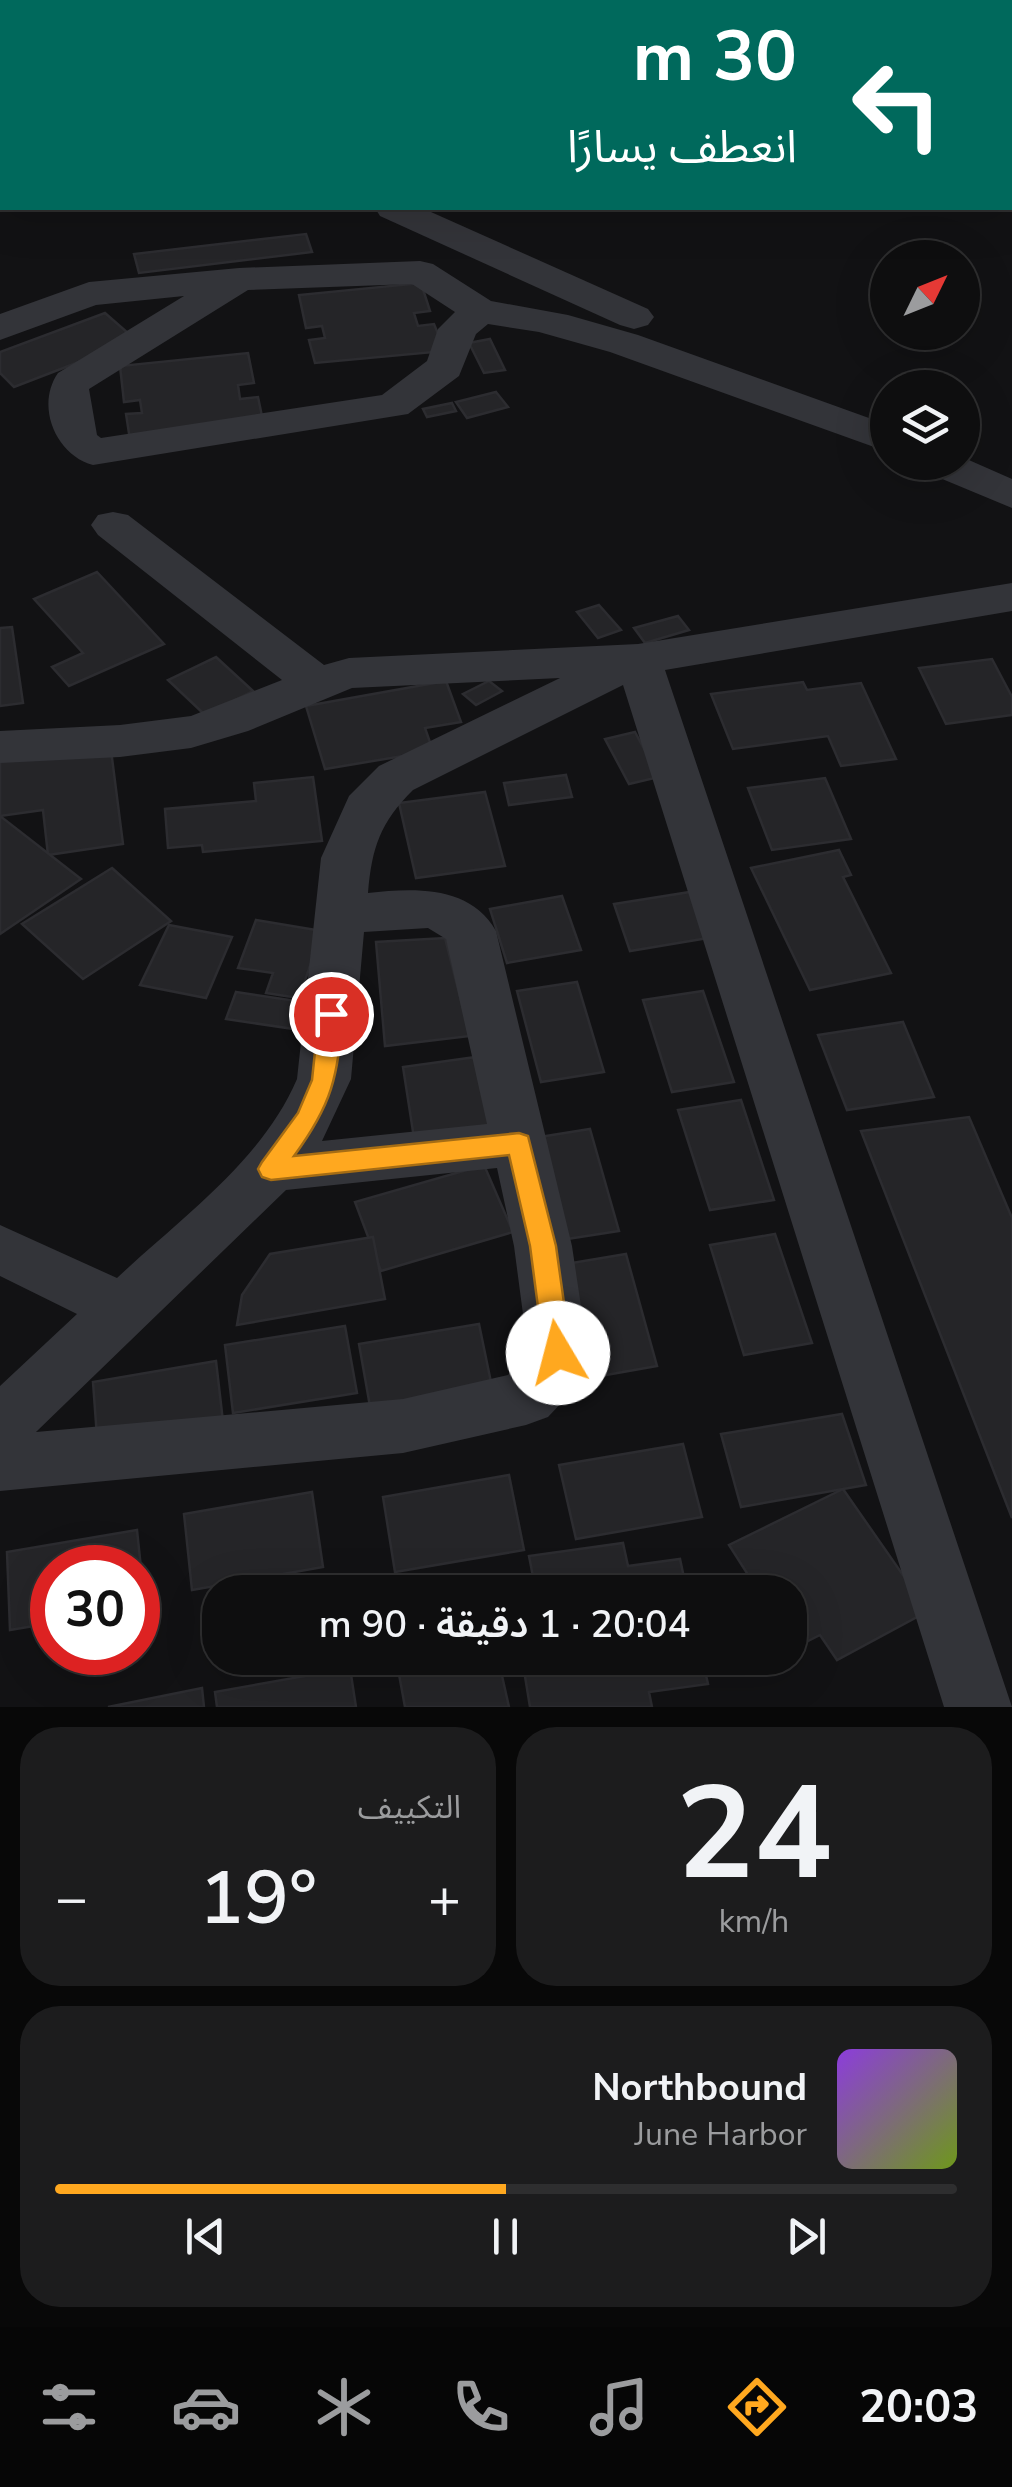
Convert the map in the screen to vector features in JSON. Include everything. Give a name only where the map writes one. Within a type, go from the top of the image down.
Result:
[{"type":"street","points":[[396,210],[742,364],[830,415]]},
{"type":"street","points":[[0,328],[88,294],[239,278],[420,272],[480,311],[539,318],[578,328],[870,432]]},
{"type":"street","points":[[239,278],[72,382],[68,391],[76,440],[93,452],[394,405],[445,366],[458,330],[480,311]]},
{"type":"street","points":[[978,480],[1012,495]]},
{"type":"street","points":[[113,525],[316,682]]},
{"type":"street","points":[[0,747],[191,732],[234,720],[316,682],[350,673],[638,659],[1012,597]]},
{"type":"street","points":[[0,1426],[271,1169],[308,1118],[324,1080],[346,858],[366,808],[396,778],[638,659]]},
{"type":"street","points":[[638,659],[978,1707]]},
{"type":"street","points":[[0,1464],[403,1426],[526,1398],[545,1379],[558,1353],[543,1246],[474,942],[464,922],[428,909],[341,915]]},
{"type":"street","points":[[271,1169],[519,1144]]},
{"type":"street","points":[[0,1249],[122,1308]]},
{"type":"building","points":[[306,234],[312,252],[139,273],[134,254]]},
{"type":"building","points":[[421,283],[430,311],[414,313],[418,326],[434,324],[445,351],[315,363],[309,340],[325,338],[322,326],[306,328],[299,295]]},
{"type":"building","points":[[105,313],[136,340],[14,387],[0,373],[0,352]]},
{"type":"building","points":[[490,339],[505,370],[484,373],[469,343]]},
{"type":"building","points":[[248,353],[254,383],[238,385],[240,399],[258,397],[264,426],[130,440],[126,414],[142,413],[140,400],[124,402],[120,366]]},
{"type":"building","points":[[496,392],[508,407],[467,418],[456,402]]},
{"type":"building","points":[[452,403],[456,411],[427,417],[423,409]]},
{"type":"building","points":[[97,572],[164,644],[69,686],[52,667],[83,653],[34,599]]},
{"type":"building","points":[[599,605],[621,630],[598,638],[577,612]]},
{"type":"building","points":[[678,616],[689,630],[645,643],[634,628]]},
{"type":"building","points":[[12,627],[23,703],[0,706],[0,628]]},
{"type":"building","points":[[216,657],[253,691],[205,715],[168,680]]},
{"type":"building","points":[[992,659],[1012,697],[1012,715],[946,724],[919,668]]},
{"type":"building","points":[[446,681],[461,722],[425,728],[433,751],[325,769],[306,706]]},
{"type":"building","points":[[489,681],[502,691],[476,705],[463,694]]},
{"type":"building","points":[[803,682],[807,690],[861,683],[896,759],[841,766],[828,736],[733,749],[711,694]]},
{"type":"building","points":[[635,732],[659,777],[629,784],[605,739]]},
{"type":"building","points":[[111,750],[123,844],[48,855],[43,810],[0,816],[0,758]]},
{"type":"building","points":[[566,775],[572,797],[509,805],[504,783]]},
{"type":"building","points":[[313,777],[322,841],[203,852],[202,845],[168,848],[165,809],[256,801],[254,783]]},
{"type":"building","points":[[825,778],[851,839],[772,850],[748,788]]},
{"type":"building","points":[[485,792],[505,866],[416,878],[399,803]]},
{"type":"building","points":[[0,816],[81,879],[0,934]]},
{"type":"building","points":[[839,850],[851,875],[843,877],[891,973],[810,990],[751,868]]},
{"type":"building","points":[[112,868],[171,921],[83,979],[22,924]]},
{"type":"building","points":[[690,892],[708,938],[630,951],[614,904]]},
{"type":"building","points":[[562,896],[581,950],[507,963],[490,909]]},
{"type":"building","points":[[256,920],[322,931],[299,998],[266,993],[273,973],[238,968]]},
{"type":"building","points":[[169,925],[232,937],[206,998],[140,985]]},
{"type":"building","points":[[445,938],[470,1036],[385,1046],[376,942]]},
{"type":"building","points":[[577,982],[604,1072],[541,1082],[517,991]]},
{"type":"building","points":[[703,991],[734,1082],[672,1092],[643,1000]]},
{"type":"building","points":[[236,992],[303,1002],[294,1029],[226,1019]]},
{"type":"building","points":[[903,1022],[934,1097],[847,1110],[818,1035]]},
{"type":"building","points":[[476,1057],[496,1124],[414,1138],[403,1067]]},
{"type":"building","points":[[741,1100],[774,1200],[710,1210],[678,1110]]},
{"type":"building","points":[[969,1117],[1012,1218],[1012,1518],[861,1131]]},
{"type":"building","points":[[590,1129],[619,1231],[554,1241],[527,1139]]},
{"type":"building","points":[[484,1165],[513,1232],[381,1271],[355,1202]]},
{"type":"building","points":[[775,1234],[812,1343],[744,1355],[710,1245]]},
{"type":"building","points":[[373,1237],[385,1299],[237,1325],[242,1295],[270,1254]]},
{"type":"building","points":[[626,1254],[657,1366],[589,1378],[560,1265]]},
{"type":"building","points":[[479,1324],[493,1392],[371,1412],[359,1344]]},
{"type":"building","points":[[345,1326],[357,1393],[233,1413],[225,1345]]},
{"type":"building","points":[[216,1361],[224,1430],[98,1451],[93,1382]]},
{"type":"building","points":[[842,1414],[866,1485],[741,1507],[721,1434]]},
{"type":"building","points":[[683,1444],[702,1517],[576,1539],[559,1465]]},
{"type":"building","points":[[509,1475],[524,1550],[395,1572],[383,1497]]},
{"type":"building","points":[[843,1489],[928,1611],[837,1660],[820,1635],[807,1642],[807,1575],[748,1575],[729,1545]]},
{"type":"building","points":[[312,1492],[323,1567],[277,1575],[202,1575],[202,1588],[192,1590],[184,1514]]},
{"type":"building","points":[[137,1530],[139,1545],[48,1545]]},
{"type":"building","points":[[623,1543],[628,1566],[680,1559],[683,1575],[533,1575],[529,1556]]},
{"type":"building","points":[[30,1548],[30,1627],[10,1630],[7,1552]]},
{"type":"building","points":[[311,1675],[351,1675],[356,1707],[217,1707],[215,1692]]},
{"type":"building","points":[[399,1675],[502,1675],[509,1707],[405,1707]]},
{"type":"building","points":[[525,1675],[706,1675],[708,1684],[649,1692],[652,1707],[530,1707]]},
{"type":"building","points":[[202,1688],[204,1707],[108,1707]]},
{"type":"route","points":[[331,1014],[324,1080],[308,1118],[271,1169],[519,1144],[543,1246],[558,1353]]}]
